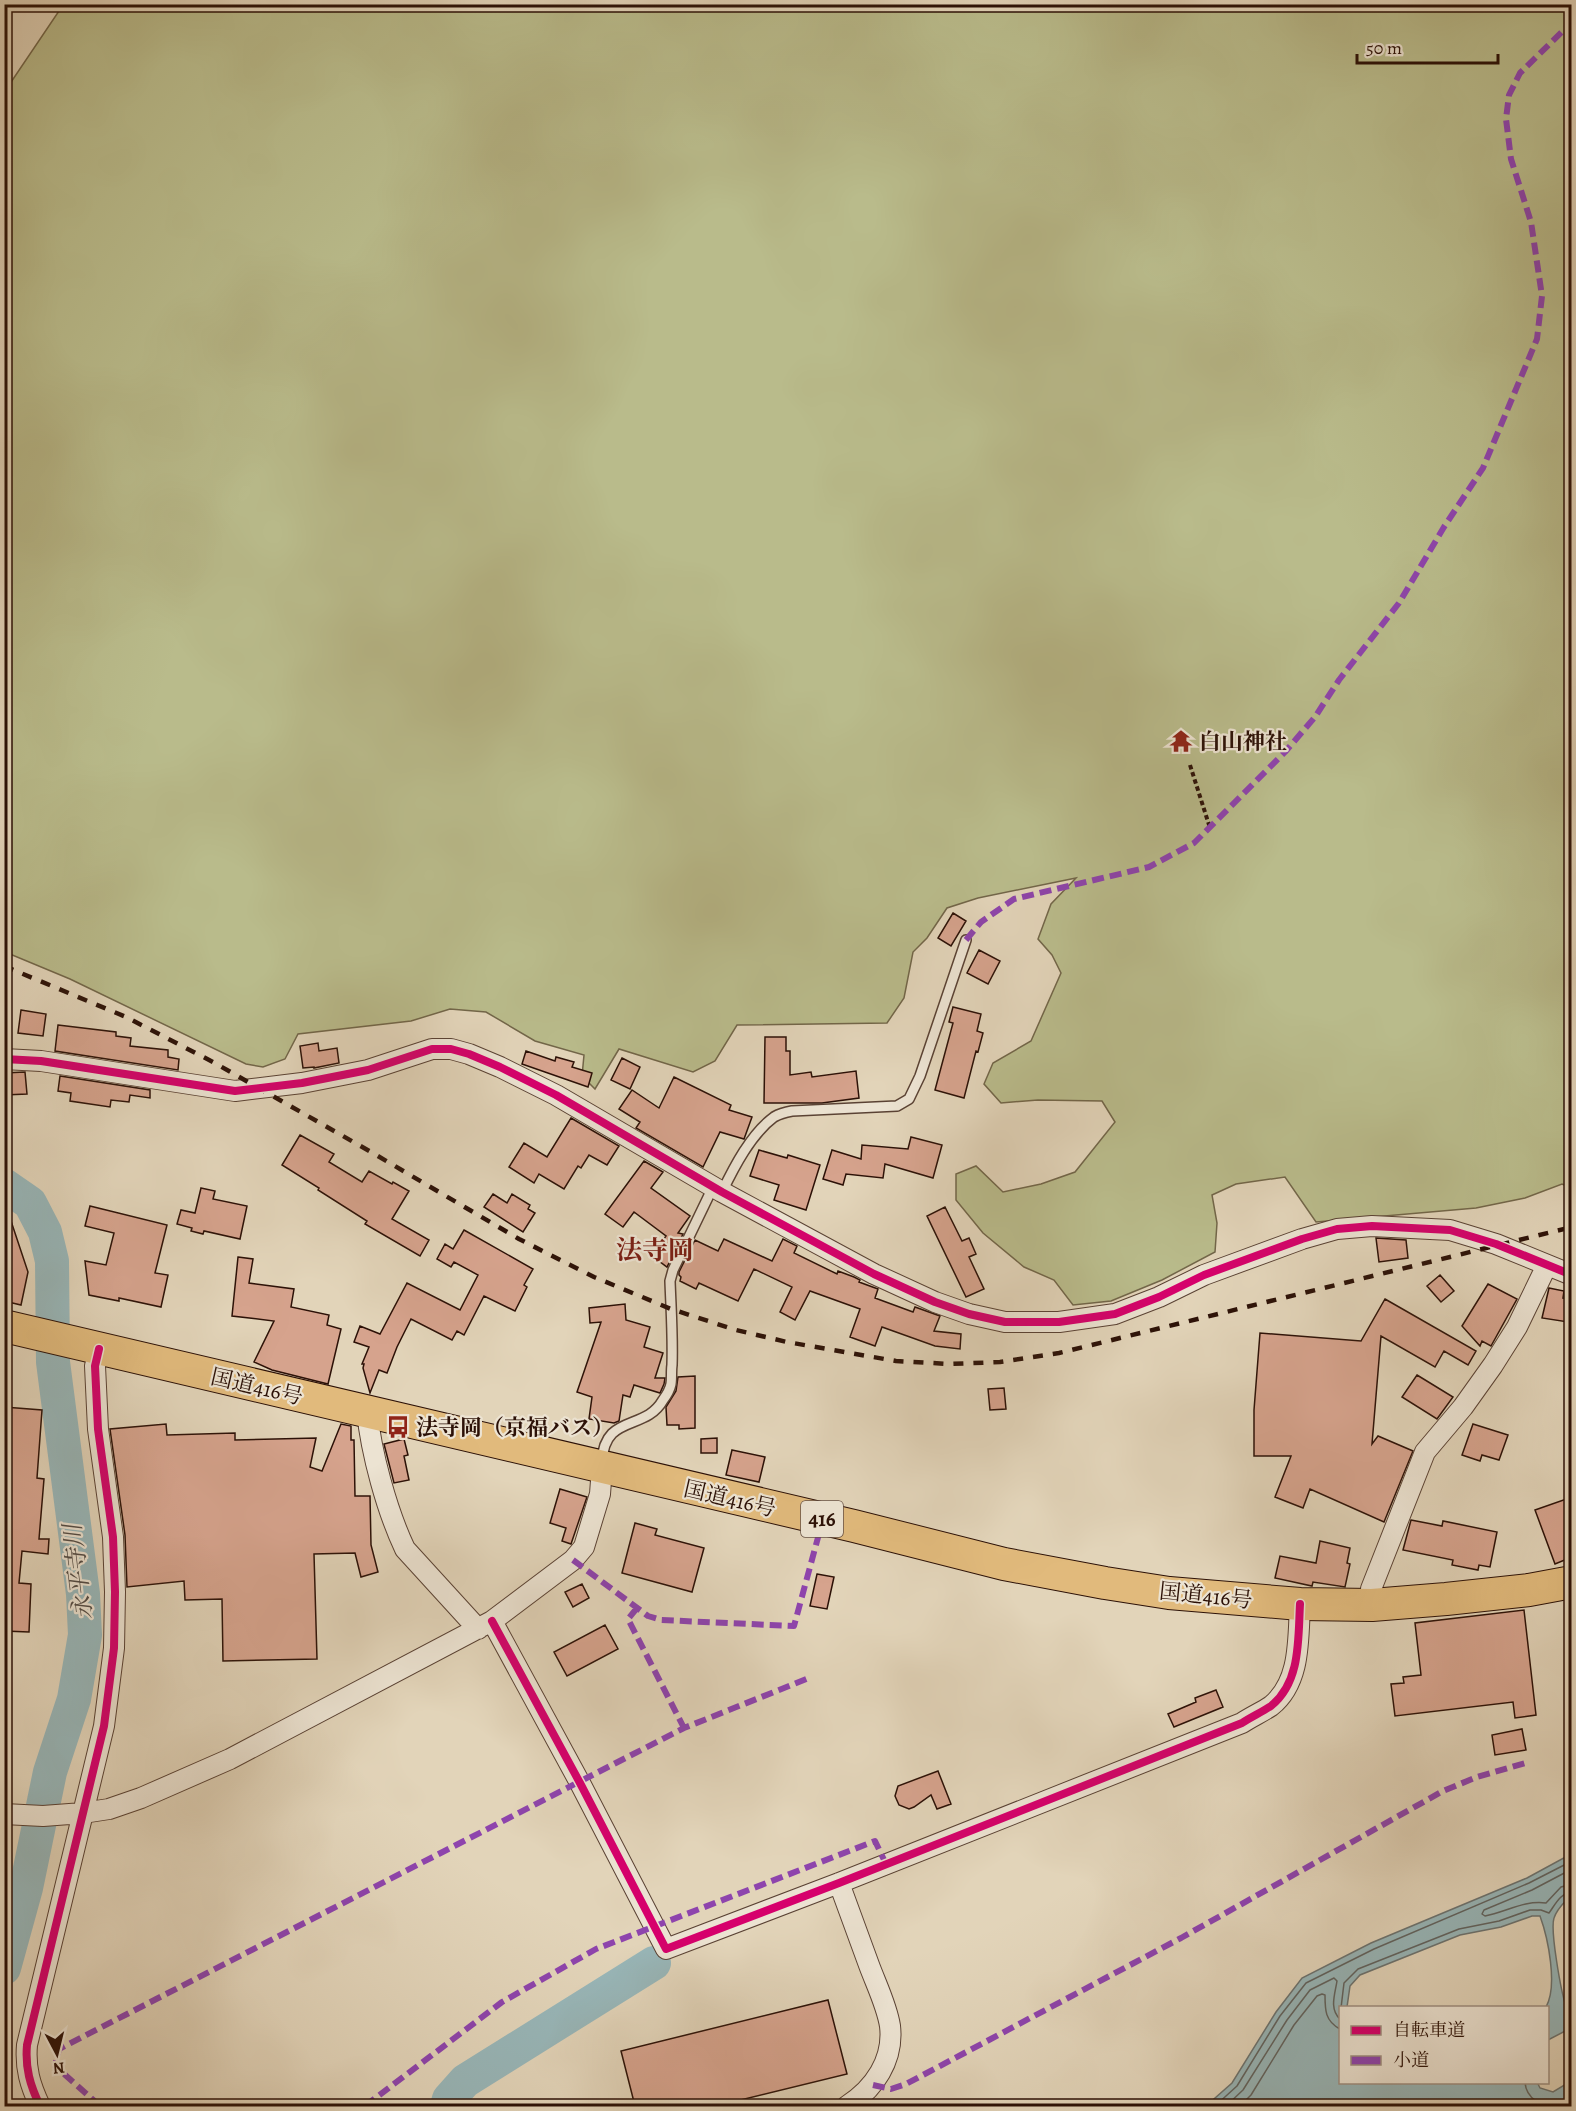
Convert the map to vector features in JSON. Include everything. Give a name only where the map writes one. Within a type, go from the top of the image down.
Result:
[{"type":"highway","name":"国道416号","points":[[13,1328],[854,1526],[1004,1564],[1170,1593],[1300,1605],[1372,1605],[1529,1590],[1572,1582]]},
{"type":"street","points":[[4,1059],[41,1061],[235,1091],[302,1083],[357,1072],[432,1049],[451,1049],[500,1067],[556,1095],[718,1190],[895,1284],[969,1314],[1005,1322],[1059,1322],[1114,1314],[1159,1297],[1204,1275],[1302,1239],[1337,1229],[1372,1226],[1450,1230],[1496,1244],[1572,1275]]},
{"type":"street","points":[[1372,1605],[1371,1588],[1425,1452],[1463,1407],[1493,1365],[1517,1327],[1547,1265]]},
{"type":"street","points":[[40,2106],[30,2085],[26,2063],[27,2045],[78,1814],[106,1716],[114,1648],[113,1537],[98,1429],[95,1366],[91,1347]]},
{"type":"street","points":[[367,1411],[370,1438],[398,1533],[405,1549],[485,1625],[580,1783],[666,1949],[1242,1723],[1272,1705],[1288,1685],[1298,1657],[1300,1605]]},
{"type":"street","points":[[11,1815],[78,1814],[109,1809],[141,1798],[230,1759],[485,1625],[573,1560],[584,1547],[600,1494],[602,1467]]},
{"type":"street","points":[[839,1883],[890,2026],[889,2048],[881,2073],[862,2097],[847,2106]]},
{"type":"lane","points":[[602,1467],[603,1449],[609,1436],[622,1426],[647,1415],[662,1403],[671,1384],[670,1281],[673,1270],[718,1190],[739,1159],[765,1125],[776,1116],[792,1111],[897,1106],[909,1099],[920,1076],[966,940]]},
{"type":"path","points":[[1190,765],[1210,828]]},
{"type":"green space","points":[[63,5],[1571,5],[1571,1188],[1562,1184],[1525,1198],[1476,1208],[1316,1222],[1285,1177],[1236,1184],[1212,1195],[1217,1223],[1215,1252],[1162,1280],[1111,1301],[1073,1305],[1054,1280],[1024,1267],[983,1233],[956,1200],[956,1174],[976,1166],[1003,1192],[1041,1184],[1075,1172],[1115,1122],[1102,1101],[1038,1100],[1001,1103],[984,1084],[993,1063],[1031,1041],[1061,973],[1052,955],[1038,939],[1051,904],[1076,878],[978,898],[947,908],[927,938],[913,952],[904,998],[887,1023],[737,1025],[715,1061],[693,1072],[619,1049],[595,1089],[582,1076],[584,1055],[535,1041],[486,1012],[450,1009],[411,1021],[298,1034],[285,1059],[263,1067],[246,1064],[70,979],[5,952],[5,91]]},
{"type":"water","points":[[1571,1854],[1571,1895],[1557,1911],[1553,1925],[1561,1988],[1566,2006],[1571,2007],[1571,2028],[1549,2039],[1549,2006],[1546,2006],[1551,1987],[1549,1949],[1540,1916],[1532,1916],[1501,1927],[1460,1935],[1360,1975],[1350,1986],[1347,2006],[1339,2006],[1339,2084],[1538,2084],[1540,2088],[1553,2092],[1571,2081],[1571,2103],[1568,2106],[1206,2106],[1232,2083],[1276,2012],[1302,1978],[1371,1943],[1527,1878]]},
{"type":"building","points":[[953,913],[966,921],[951,946],[938,938]]},
{"type":"building","points":[[979,950],[1000,961],[988,984],[967,973]]},
{"type":"building","points":[[953,1007],[981,1014],[977,1031],[983,1033],[964,1098],[935,1090],[953,1023],[949,1022]]},
{"type":"building","points":[[21,1010],[46,1014],[43,1036],[18,1033]]},
{"type":"building","points":[[58,1025],[116,1032],[116,1036],[131,1038],[130,1046],[168,1050],[168,1057],[179,1059],[178,1070],[55,1051]]},
{"type":"building","points":[[765,1037],[786,1037],[786,1051],[790,1051],[790,1075],[811,1072],[812,1077],[856,1071],[859,1098],[822,1103],[764,1103]]},
{"type":"building","points":[[318,1043],[319,1051],[337,1048],[339,1063],[303,1068],[300,1046]]},
{"type":"building","points":[[526,1051],[555,1061],[556,1057],[574,1062],[572,1067],[592,1073],[588,1087],[522,1064]]},
{"type":"building","points":[[622,1058],[640,1067],[630,1089],[611,1080]]},
{"type":"building","points":[[25,1072],[27,1094],[4,1095],[4,1073]]},
{"type":"building","points":[[60,1076],[150,1090],[150,1098],[130,1095],[129,1102],[111,1100],[110,1107],[70,1101],[71,1093],[58,1091]]},
{"type":"building","points":[[674,1077],[731,1105],[729,1110],[752,1117],[744,1139],[720,1132],[703,1167],[636,1128],[640,1122],[619,1109],[632,1090],[659,1108]]},
{"type":"building","points":[[571,1118],[619,1146],[607,1165],[589,1155],[581,1168],[578,1166],[564,1189],[539,1174],[534,1183],[509,1167],[524,1143],[547,1157]]},
{"type":"building","points":[[300,1135],[334,1154],[329,1162],[362,1182],[369,1171],[409,1191],[392,1219],[429,1240],[420,1256],[365,1224],[367,1221],[282,1165]]},
{"type":"building","points":[[911,1137],[942,1145],[933,1178],[885,1164],[883,1178],[846,1174],[843,1185],[823,1179],[832,1150],[861,1159],[862,1145],[908,1149]]},
{"type":"building","points":[[759,1150],[787,1158],[788,1155],[820,1165],[806,1210],[774,1200],[779,1185],[750,1176]]},
{"type":"building","points":[[644,1161],[663,1172],[651,1188],[690,1216],[678,1233],[683,1234],[667,1267],[655,1258],[664,1245],[661,1243],[666,1236],[634,1212],[623,1227],[605,1214]]},
{"type":"building","points":[[201,1188],[215,1191],[213,1199],[247,1206],[240,1239],[204,1231],[203,1234],[177,1224],[181,1210],[195,1213]]},
{"type":"building","points":[[493,1194],[507,1203],[512,1194],[530,1205],[528,1209],[535,1213],[523,1232],[484,1207]]},
{"type":"building","points":[[90,1206],[167,1225],[155,1273],[168,1275],[161,1307],[119,1298],[119,1301],[89,1295],[85,1261],[106,1265],[114,1233],[85,1226]]},
{"type":"building","points":[[945,1207],[962,1241],[969,1238],[976,1254],[969,1257],[984,1289],[966,1297],[927,1216]]},
{"type":"building","points":[[7,1209],[28,1272],[21,1305],[4,1301],[4,1210]]},
{"type":"building","points":[[464,1230],[533,1269],[524,1285],[527,1287],[515,1311],[484,1296],[464,1335],[457,1331],[452,1340],[411,1319],[387,1373],[379,1370],[370,1393],[364,1364],[362,1364],[369,1347],[354,1342],[360,1326],[380,1334],[407,1283],[460,1310],[478,1275],[454,1262],[451,1267],[437,1259],[445,1244],[453,1249]]},
{"type":"building","points":[[1376,1238],[1406,1240],[1408,1258],[1379,1262]]},
{"type":"building","points":[[724,1239],[772,1261],[783,1239],[797,1246],[794,1253],[837,1274],[838,1271],[878,1289],[875,1298],[913,1312],[915,1307],[940,1316],[934,1331],[961,1334],[960,1349],[935,1346],[882,1327],[875,1346],[850,1337],[860,1309],[810,1291],[795,1320],[780,1312],[792,1287],[754,1269],[738,1301],[699,1283],[696,1289],[680,1281],[679,1272],[695,1240],[718,1251]]},
{"type":"building","points":[[238,1257],[253,1259],[249,1283],[294,1289],[291,1307],[329,1315],[327,1325],[341,1329],[328,1384],[272,1370],[254,1362],[274,1321],[232,1316]]},
{"type":"building","points":[[1440,1275],[1454,1291],[1441,1302],[1427,1286]]},
{"type":"building","points":[[1488,1284],[1517,1299],[1491,1346],[1482,1341],[1480,1346],[1462,1326]]},
{"type":"building","points":[[1549,1288],[1564,1291],[1563,1298],[1571,1299],[1568,1322],[1542,1318]]},
{"type":"building","points":[[1385,1299],[1476,1351],[1468,1365],[1444,1351],[1435,1367],[1381,1336],[1372,1444],[1378,1436],[1413,1451],[1384,1522],[1310,1489],[1303,1508],[1275,1497],[1291,1456],[1254,1456],[1254,1410],[1260,1333],[1361,1341]]},
{"type":"building","points":[[625,1304],[626,1320],[650,1327],[644,1347],[663,1353],[655,1378],[665,1378],[664,1384],[660,1393],[634,1385],[630,1397],[623,1395],[619,1421],[614,1423],[589,1419],[592,1397],[577,1392],[601,1322],[590,1323],[589,1308]]},
{"type":"building","points":[[1417,1375],[1453,1397],[1437,1419],[1402,1397]]},
{"type":"building","points":[[695,1376],[695,1428],[679,1429],[679,1425],[667,1425],[666,1407],[676,1391],[678,1377]]},
{"type":"building","points":[[1004,1388],[1006,1409],[990,1410],[988,1389]]},
{"type":"building","points":[[4,1407],[42,1410],[37,1478],[44,1479],[39,1539],[49,1539],[48,1554],[22,1551],[19,1583],[31,1584],[29,1632],[4,1631]]},
{"type":"building","points":[[166,1424],[167,1435],[235,1433],[235,1440],[316,1438],[310,1467],[322,1471],[341,1424],[351,1426],[351,1440],[354,1440],[355,1496],[370,1496],[371,1545],[378,1572],[361,1577],[355,1553],[314,1554],[317,1659],[223,1661],[222,1599],[185,1600],[184,1581],[127,1587],[125,1535],[110,1429]]},
{"type":"building","points":[[1473,1424],[1508,1435],[1499,1460],[1482,1455],[1480,1461],[1462,1455]]},
{"type":"building","points":[[717,1438],[717,1453],[701,1453],[701,1439]]},
{"type":"building","points":[[404,1439],[408,1455],[404,1456],[409,1480],[394,1483],[384,1444]]},
{"type":"building","points":[[732,1450],[765,1457],[759,1482],[726,1475]]},
{"type":"building","points":[[560,1489],[587,1497],[571,1544],[562,1541],[566,1528],[550,1523]]},
{"type":"building","points":[[1572,1497],[1572,1557],[1555,1564],[1535,1510]]},
{"type":"building","points":[[1411,1520],[1442,1526],[1443,1521],[1497,1532],[1490,1567],[1479,1565],[1478,1570],[1452,1565],[1453,1560],[1403,1550]]},
{"type":"building","points":[[635,1523],[657,1529],[655,1535],[704,1548],[692,1592],[622,1573]]},
{"type":"building","points":[[1320,1541],[1350,1548],[1347,1563],[1350,1564],[1345,1587],[1313,1582],[1312,1586],[1275,1578],[1280,1556],[1316,1563]]},
{"type":"building","points":[[817,1574],[834,1577],[827,1609],[810,1606]]},
{"type":"building","points":[[582,1584],[589,1598],[573,1607],[565,1592]]},
{"type":"building","points":[[1524,1610],[1536,1715],[1515,1718],[1513,1702],[1395,1716],[1391,1684],[1404,1683],[1403,1677],[1421,1675],[1415,1623]]},
{"type":"building","points":[[605,1625],[618,1649],[567,1676],[554,1652]]},
{"type":"building","points":[[1216,1690],[1223,1707],[1174,1727],[1168,1714],[1196,1702],[1195,1698]]},
{"type":"building","points":[[1522,1729],[1526,1750],[1495,1755],[1492,1735]]},
{"type":"building","points":[[938,1771],[951,1804],[937,1809],[931,1795],[909,1809],[899,1805],[895,1796],[898,1786]]},
{"type":"building","points":[[828,2000],[847,2074],[716,2106],[635,2106],[621,2051]]},
{"type":"waterway","name":"永平寺川","points":[[4,1185],[30,1203],[45,1232],[52,1261],[53,1362],[83,1594],[85,1635],[74,1699],[50,1772],[26,1888],[4,1968]]},
{"type":"waterway","points":[[447,2106],[449,2099],[465,2081],[654,1963]]},
{"type":"railway","points":[[4,966],[126,1017],[213,1062],[519,1239],[594,1277],[671,1309],[736,1330],[787,1342],[896,1361],[949,1364],[1000,1362],[1059,1353],[1572,1227]]},
{"type":"marked path","points":[[966,940],[981,922],[1014,899],[1149,867],[1194,843],[1285,752],[1315,717],[1339,680],[1399,603],[1444,527],[1483,468],[1537,339],[1542,296],[1531,222],[1511,159],[1506,119],[1509,95],[1520,73],[1572,22]]},
{"type":"marked path","points":[[573,1560],[648,1616],[661,1620],[794,1626],[823,1519]]},
{"type":"marked path","points":[[637,1608],[628,1619],[684,1728]]},
{"type":"marked path","points":[[100,2106],[55,2066],[59,2049],[684,1728],[809,1678]]},
{"type":"marked path","points":[[873,2085],[891,2089],[906,2084],[1181,1938],[1443,1791],[1477,1777],[1529,1762]]},
{"type":"marked path","points":[[365,2106],[502,2002],[596,1949],[875,1841],[886,1864]]},
{"type":"cycle path","points":[[4,1059],[41,1061],[235,1091],[302,1083],[368,1070],[432,1049],[451,1049],[500,1067],[556,1095],[722,1192],[874,1274],[935,1302],[969,1314],[1005,1322],[1059,1322],[1115,1314],[1159,1297],[1204,1275],[1302,1239],[1337,1229],[1372,1226],[1450,1230],[1496,1244],[1572,1275]]},
{"type":"cycle path","points":[[40,2106],[29,2076],[27,2045],[104,1726],[114,1648],[113,1537],[98,1429],[95,1366],[99,1349]]},
{"type":"cycle path","points":[[492,1621],[580,1783],[666,1949],[1242,1723],[1271,1706],[1288,1685],[1296,1659],[1300,1604]]},
{"type":"place","name":"白山神社","points":[[1181,741]]},
{"type":"place","name":"法寺岡（京福バス）","points":[[398,1427]]},
{"type":"district","name":"法寺岡","points":[[655,1250]]}]
